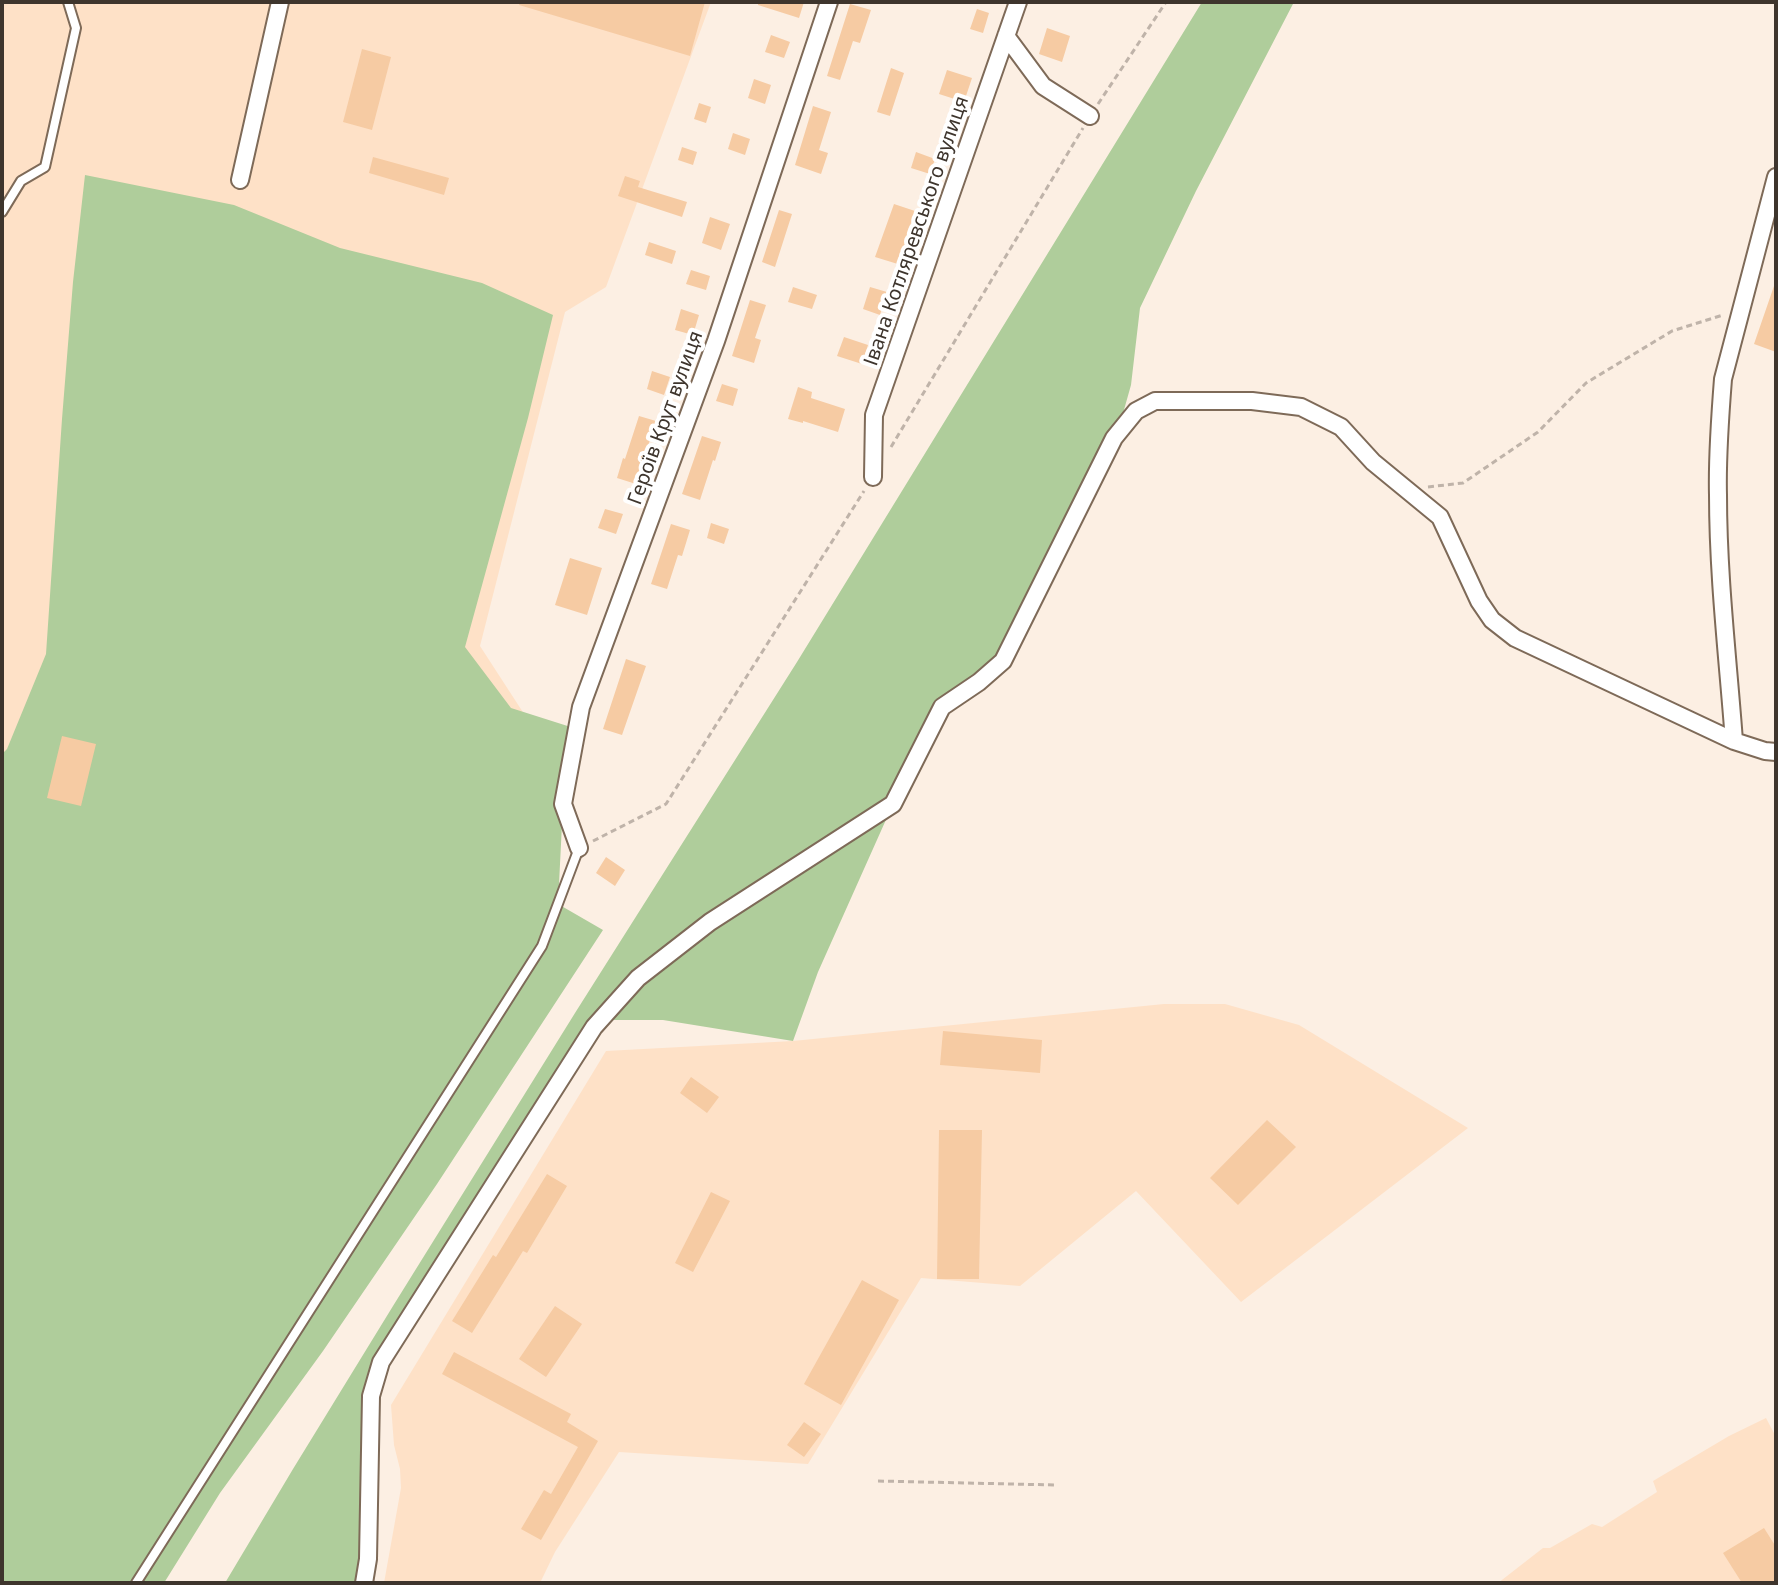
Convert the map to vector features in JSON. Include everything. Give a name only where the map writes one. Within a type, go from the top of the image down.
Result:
[{"type":"street","points":[[240,180],[280,2]]},
{"type":"street","name":"Героїв Крут вулиця","points":[[579,848],[563,804],[581,707],[716,341],[829,2]]},
{"type":"street","name":"Івана Котляревського вулиця","points":[[873,477],[874,415],[1018,2]]},
{"type":"street","points":[[1006,36],[1043,86],[1090,116]]},
{"type":"street","points":[[1734,741],[1717,494],[1723,379],[1776,177]]},
{"type":"street","points":[[364,1583],[368,1559],[371,1396],[381,1362],[594,1027],[638,978],[710,922],[893,804],[942,707],[1003,661],[1114,438],[1136,411],[1155,401],[1252,401],[1301,407],[1341,427],[1373,462],[1440,517],[1479,601],[1492,620],[1515,638],[1734,741],[1776,752]]},
{"type":"lane","points":[[2,212],[21,181],[45,167],[76,28],[68,2]]},
{"type":"lane","points":[[136,1583],[542,946],[579,848]]},
{"type":"path","points":[[1409,490],[1463,483],[1538,432],[1586,383],[1672,331],[1742,309]]},
{"type":"path","points":[[878,1481],[1055,1485]]},
{"type":"shaded area","points":[[2,2],[711,2],[606,287],[565,312],[480,646],[539,737],[2,1583]]},
{"type":"shaded area","points":[[1164,1004],[1225,1004],[1299,1025],[1468,1128],[1241,1302],[1136,1191],[1020,1286],[921,1278],[808,1464],[619,1452],[555,1552],[540,1583],[384,1583],[401,1488],[391,1405],[606,1051],[793,1041]]},
{"type":"shaded area","points":[[1766,1418],[1776,1437],[1776,1583],[1498,1583],[1543,1548],[1550,1548],[1592,1524],[1602,1527],[1657,1492],[1653,1481]]},
{"type":"green space","points":[[1202,2],[1294,2],[1196,191],[1140,308],[1131,385],[1120,424],[1003,661],[942,703],[818,972],[793,1041],[663,1020],[601,1020],[381,1362],[364,1583],[225,1583],[393,1306],[797,662]]},
{"type":"green space","points":[[85,175],[234,205],[340,248],[482,283],[553,315],[465,647],[511,708],[577,729],[563,804],[558,904],[603,930],[437,1184],[323,1351],[220,1493],[164,1583],[2,1583],[2,754],[7,749],[46,654],[73,282]]},
{"type":"building","points":[[520,2],[705,2],[690,56],[519,5]]},
{"type":"building","points":[[758,2],[804,2],[799,18],[758,5]]},
{"type":"building","points":[[850,4],[871,10],[860,43],[853,41],[840,80],[827,76]]},
{"type":"building","points":[[977,9],[989,13],[983,33],[970,29]]},
{"type":"building","points":[[1047,28],[1070,36],[1062,62],[1039,54]]},
{"type":"building","points":[[771,35],[790,42],[784,58],[765,52]]},
{"type":"building","points":[[362,49],[391,57],[372,130],[343,122]]},
{"type":"building","points":[[891,68],[904,73],[890,116],[877,112]]},
{"type":"building","points":[[947,70],[972,78],[964,102],[939,94]]},
{"type":"building","points":[[754,79],[771,85],[765,104],[748,98]]},
{"type":"building","points":[[699,103],[711,107],[706,123],[694,119]]},
{"type":"building","points":[[813,106],[831,112],[819,150],[828,153],[821,174],[795,165]]},
{"type":"building","points":[[733,133],[750,139],[745,155],[728,149]]},
{"type":"building","points":[[682,147],[697,152],[693,165],[678,160]]},
{"type":"building","points":[[916,152],[935,159],[930,174],[911,168]]},
{"type":"building","points":[[373,157],[449,178],[444,195],[369,173]]},
{"type":"building","points":[[625,176],[640,181],[638,187],[687,202],[682,217],[618,196]]},
{"type":"building","points":[[894,204],[915,211],[901,265],[875,257]]},
{"type":"building","points":[[779,210],[792,214],[775,267],[762,262]]},
{"type":"building","points":[[710,217],[730,224],[721,250],[702,243]]},
{"type":"building","points":[[649,242],[676,251],[672,264],[645,255]]},
{"type":"building","points":[[691,270],[710,276],[706,290],[686,284]]},
{"type":"building","points":[[1776,286],[1776,352],[1754,344]]},
{"type":"building","points":[[793,287],[817,295],[812,309],[788,302]]},
{"type":"building","points":[[870,287],[887,292],[880,315],[863,309]]},
{"type":"building","points":[[750,300],[766,305],[755,338],[761,340],[754,363],[732,356]]},
{"type":"building","points":[[681,309],[699,315],[693,335],[675,330]]},
{"type":"building","points":[[844,337],[868,345],[862,364],[837,356]]},
{"type":"building","points":[[652,371],[670,377],[664,395],[647,389]]},
{"type":"building","points":[[722,384],[738,389],[733,406],[716,401]]},
{"type":"building","points":[[798,387],[812,392],[811,398],[845,409],[838,432],[788,419]]},
{"type":"building","points":[[639,416],[656,421],[636,484],[617,478]]},
{"type":"building","points":[[702,436],[721,442],[700,500],[682,494]]},
{"type":"building","points":[[605,509],[623,514],[616,534],[598,528]]},
{"type":"building","points":[[711,523],[729,529],[724,544],[707,538]]},
{"type":"building","points":[[671,524],[690,530],[667,589],[651,584]]},
{"type":"building","points":[[570,558],[602,568],[587,615],[555,605]]},
{"type":"building","points":[[626,659],[646,666],[622,735],[603,729]]},
{"type":"building","points":[[62,736],[96,744],[81,806],[47,798]]},
{"type":"building","points":[[606,857],[625,870],[615,886],[596,873]]},
{"type":"building","points":[[943,1031],[1042,1040],[1040,1073],[940,1065]]},
{"type":"building","points":[[691,1077],[719,1097],[707,1113],[680,1093]]},
{"type":"building","points":[[1267,1120],[1296,1147],[1238,1205],[1210,1178]]},
{"type":"building","points":[[939,1130],[982,1130],[979,1279],[937,1279]]},
{"type":"building","points":[[547,1174],[567,1186],[527,1253],[523,1251],[472,1333],[452,1321]]},
{"type":"building","points":[[711,1192],[730,1201],[693,1272],[675,1263]]},
{"type":"building","points":[[862,1280],[899,1300],[841,1405],[804,1384]]},
{"type":"building","points":[[555,1306],[582,1324],[546,1377],[519,1359]]},
{"type":"building","points":[[454,1352],[571,1414],[567,1422],[598,1441],[541,1540],[521,1529],[544,1490],[551,1494],[578,1447],[442,1374]]},
{"type":"building","points":[[804,1422],[821,1434],[804,1457],[787,1445]]},
{"type":"building","points":[[1764,1528],[1776,1547],[1776,1583],[1742,1583],[1723,1553]]}]
